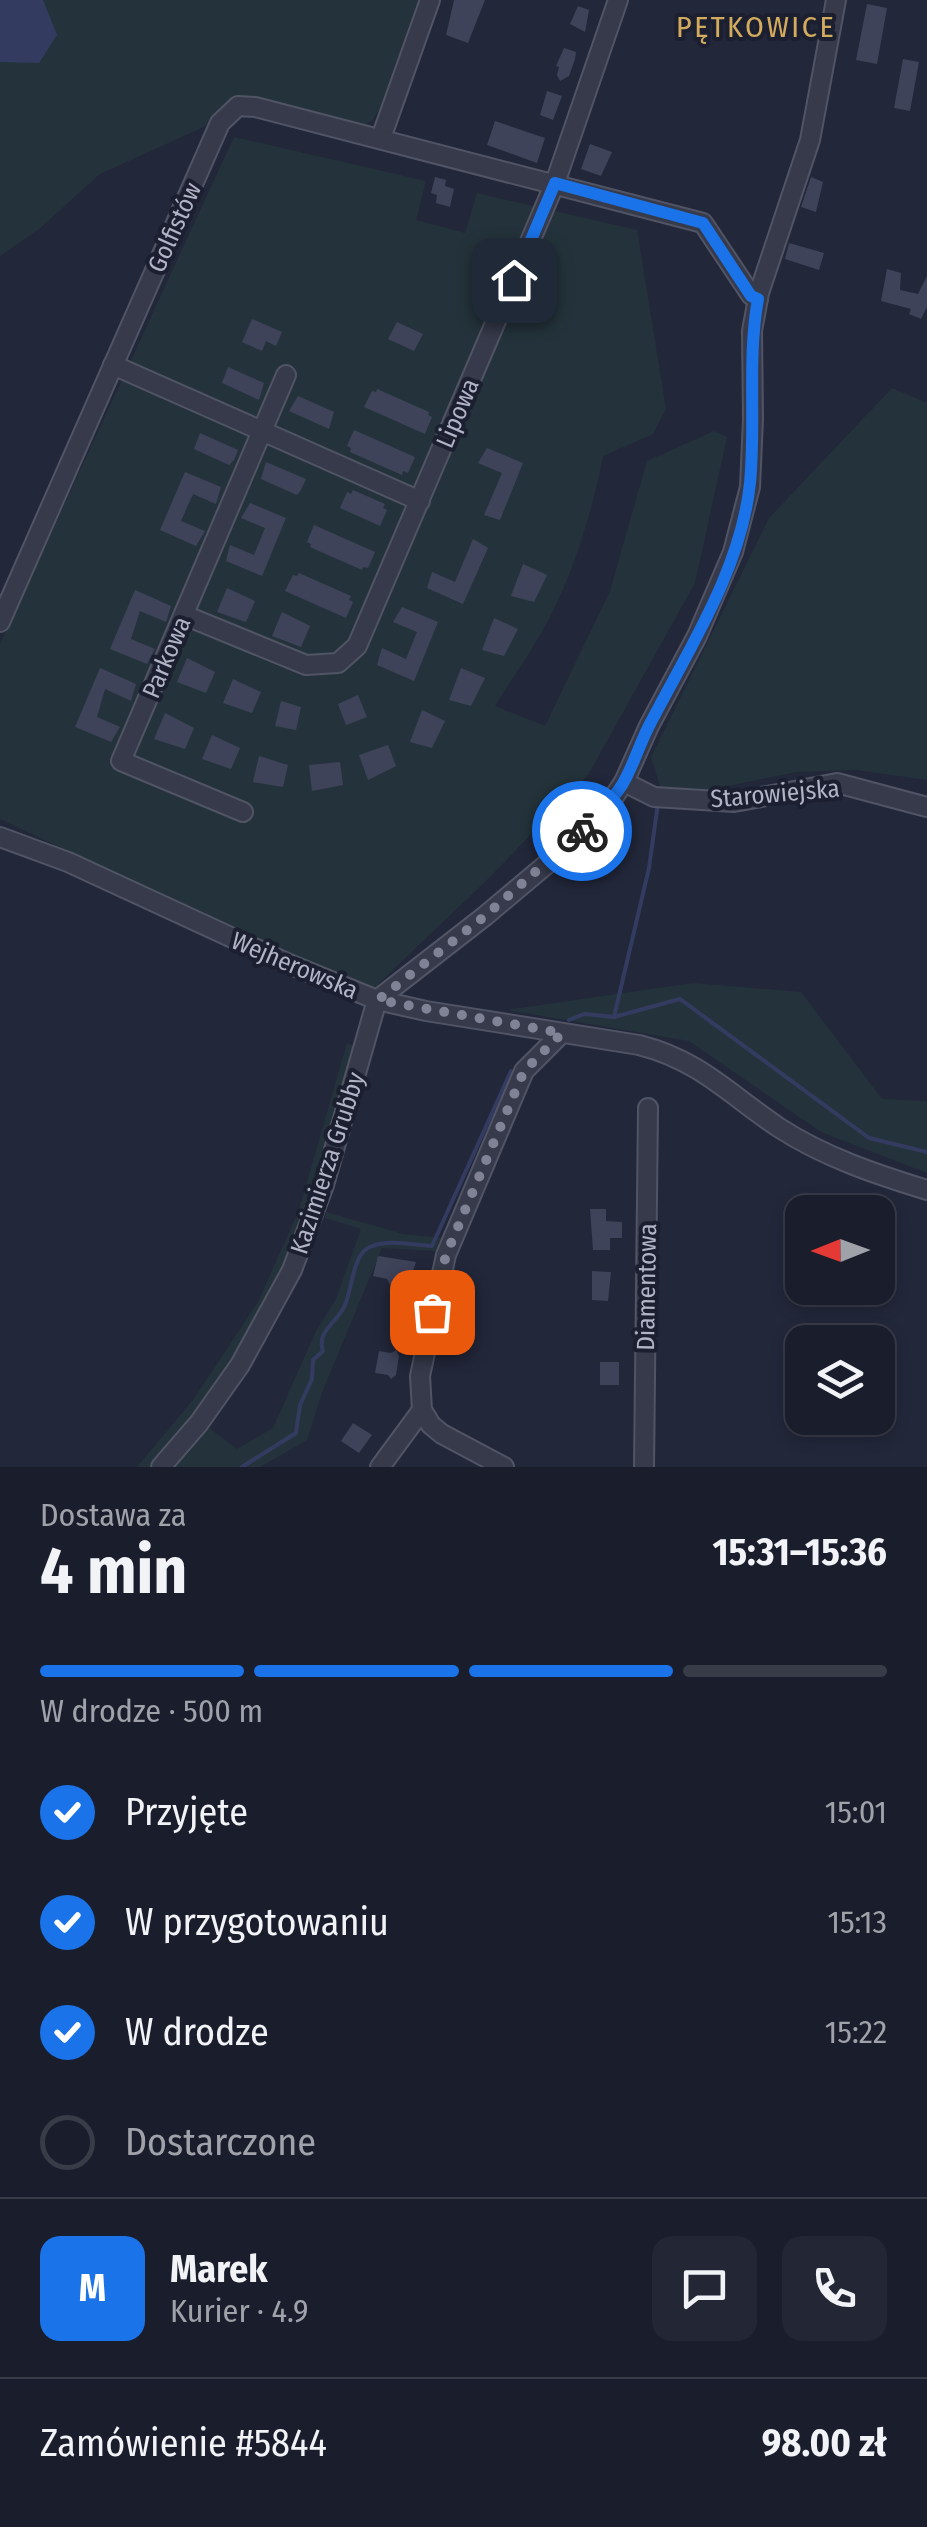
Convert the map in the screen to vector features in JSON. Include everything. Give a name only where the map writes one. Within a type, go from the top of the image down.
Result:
[{"type":"street","points":[[430,0],[381,138],[703,223],[751,296],[758,299]]},
{"type":"street","name":"Lipowa","points":[[184,615],[306,666],[338,663],[358,646],[555,183],[618,0]]},
{"type":"street","points":[[378,1000],[554,858],[611,800],[624,782],[649,726],[698,636],[733,552],[750,487],[752,332],[758,299],[810,140],[836,0]]},
{"type":"street","name":"Golfistów","points":[[0,622],[220,122],[238,106],[255,107],[381,138]]},
{"type":"street","points":[[113,366],[420,502]]},
{"type":"street","name":"Parkowa","points":[[243,812],[121,760],[286,375]]},
{"type":"street","name":"Starowiejska","points":[[624,782],[654,798],[734,802],[837,783],[927,807]]},
{"type":"street","name":"Wejherowska","points":[[0,837],[68,862],[378,1000],[669,1054],[712,1076],[777,1126],[822,1152],[927,1190]]},
{"type":"street","name":"Kazimierza Grubby","points":[[161,1467],[232,1377],[292,1270],[324,1185],[378,1000]]},
{"type":"street","points":[[504,1467],[474,1460],[442,1434],[422,1410],[420,1376],[446,1255],[524,1071],[562,1033]]},
{"type":"street","name":"Diamentowa","points":[[644,1467],[648,1108]]},
{"type":"street","points":[[380,1467],[422,1410]]},
{"type":"shaded area","points":[[0,0],[418,0],[372,121],[360,127],[234,101],[208,125],[100,174],[39,229],[0,256]]},
{"type":"shaded area","points":[[234,137],[426,181],[416,220],[465,233],[477,193],[637,230],[666,409],[653,434],[603,456],[594,498],[567,580],[549,619],[495,706],[545,726],[610,591],[647,461],[714,431],[727,437],[695,583],[588,775],[491,876],[374,988],[239,932],[0,819],[0,644]]},
{"type":"shaded area","points":[[892,388],[927,403],[927,780],[856,770],[796,772],[704,791],[661,789],[651,757],[769,518]]},
{"type":"shaded area","points":[[693,983],[801,992],[882,1099],[927,1101],[927,1173],[821,1132],[689,1041],[507,1010]]},
{"type":"shaded area","points":[[347,1043],[357,1047],[299,1240],[229,1373],[153,1467],[137,1467],[193,1400],[258,1302],[299,1210]]},
{"type":"shaded area","points":[[326,1212],[403,1234],[441,1238],[436,1251],[382,1248],[323,1390],[307,1440],[260,1467],[174,1467],[208,1427],[237,1449],[273,1428],[316,1331],[336,1299],[361,1229],[325,1218]]},
{"type":"water","points":[[0,0],[43,0],[57,35],[39,63],[0,62]]},
{"type":"building","points":[[454,0],[485,0],[468,43],[446,35]]},
{"type":"building","points":[[867,4],[887,8],[877,64],[856,60]]},
{"type":"building","points":[[578,6],[589,10],[585,32],[570,24]]},
{"type":"building","points":[[564,48],[576,52],[569,76],[560,81],[556,66]]},
{"type":"building","points":[[903,59],[919,62],[910,111],[894,108]]},
{"type":"building","points":[[547,91],[562,96],[553,120],[540,115]]},
{"type":"building","points":[[495,121],[545,138],[537,163],[487,145]]},
{"type":"building","points":[[590,144],[612,152],[601,176],[581,169]]},
{"type":"building","points":[[435,177],[446,180],[445,186],[454,189],[450,207],[436,203],[437,195],[431,193]]},
{"type":"building","points":[[811,177],[823,182],[816,212],[801,207]]},
{"type":"building","points":[[789,243],[824,253],[819,270],[785,259]]},
{"type":"building","points":[[887,269],[901,273],[900,290],[918,294],[927,276],[927,307],[921,319],[909,314],[911,309],[881,301]]},
{"type":"building","points":[[252,319],[282,332],[276,346],[266,341],[262,351],[242,342]]},
{"type":"building","points":[[397,322],[423,334],[414,351],[388,339]]},
{"type":"building","points":[[228,367],[264,383],[259,400],[222,383]]},
{"type":"building","points":[[377,389],[429,412],[432,417],[425,434],[364,407]]},
{"type":"building","points":[[298,396],[334,412],[329,429],[289,411]]},
{"type":"building","points":[[354,430],[415,457],[408,473],[403,471],[402,475],[350,452],[347,446]]},
{"type":"building","points":[[200,433],[238,450],[234,460],[229,465],[194,449]]},
{"type":"building","points":[[487,448],[523,463],[500,520],[484,515],[502,473],[478,463]]},
{"type":"building","points":[[266,462],[306,479],[297,495],[261,479]]},
{"type":"building","points":[[185,472],[221,487],[216,504],[193,494],[181,521],[205,531],[196,546],[160,530]]},
{"type":"building","points":[[353,490],[385,504],[383,508],[387,510],[380,526],[340,508],[347,492],[351,494]]},
{"type":"building","points":[[250,503],[286,518],[262,576],[226,561],[230,545],[254,555],[265,528],[241,518]]},
{"type":"building","points":[[314,525],[375,552],[368,568],[362,570],[310,547],[307,542]]},
{"type":"building","points":[[473,539],[488,548],[463,604],[427,588],[432,572],[455,582]]},
{"type":"building","points":[[523,564],[547,575],[534,602],[511,596]]},
{"type":"building","points":[[299,573],[351,596],[349,600],[353,602],[346,618],[285,591],[293,575]]},
{"type":"building","points":[[227,588],[255,601],[246,622],[217,612]]},
{"type":"building","points":[[135,590],[171,606],[166,622],[140,611],[131,639],[155,649],[147,664],[110,649]]},
{"type":"building","points":[[402,607],[438,622],[414,681],[377,665],[382,648],[406,659],[417,632],[393,622]]},
{"type":"building","points":[[282,612],[310,626],[301,647],[272,636]]},
{"type":"building","points":[[494,618],[518,629],[504,656],[482,650]]},
{"type":"building","points":[[187,658],[215,672],[206,693],[177,682]]},
{"type":"building","points":[[100,668],[136,684],[131,701],[105,689],[97,717],[120,727],[111,742],[75,727]]},
{"type":"building","points":[[461,668],[485,678],[471,706],[449,700]]},
{"type":"building","points":[[233,679],[261,692],[252,713],[223,703]]},
{"type":"building","points":[[358,695],[367,717],[346,725],[338,704]]},
{"type":"building","points":[[281,701],[301,707],[296,730],[275,726]]},
{"type":"building","points":[[422,710],[445,721],[432,748],[410,742]]},
{"type":"building","points":[[165,713],[194,728],[185,749],[154,739]]},
{"type":"building","points":[[212,735],[240,748],[231,769],[202,759]]},
{"type":"building","points":[[388,745],[396,766],[368,780],[359,755]]},
{"type":"building","points":[[259,756],[288,765],[283,787],[253,782]]},
{"type":"building","points":[[340,762],[343,785],[312,791],[309,765]]},
{"type":"building","points":[[590,1209],[606,1209],[606,1221],[622,1222],[622,1238],[610,1238],[610,1250],[593,1250]]},
{"type":"building","points":[[378,1256],[416,1262],[406,1291],[392,1288],[387,1279],[373,1276]]},
{"type":"building","points":[[592,1271],[611,1272],[608,1301],[592,1300]]},
{"type":"building","points":[[396,1350],[396,1375],[391,1379],[375,1373],[379,1351]]},
{"type":"building","points":[[600,1362],[619,1362],[619,1385],[600,1385]]},
{"type":"building","points":[[353,1423],[372,1435],[359,1453],[341,1441]]},
{"type":"waterway","points":[[614,1017],[649,868],[658,803]]},
{"type":"waterway","points":[[569,1020],[584,1014],[614,1017],[680,999],[869,1138],[927,1152]]},
{"type":"waterway","points":[[242,1467],[296,1433],[300,1405],[312,1379],[313,1360],[323,1351],[322,1338],[345,1305],[363,1252],[383,1243],[432,1246],[511,1071]]},
{"type":"way so far","points":[[432,1312],[446,1255],[524,1071],[562,1033],[378,1000],[485,916],[582,831]]},
{"type":"district","name":"PĘTKOWICE","points":[[756,27]]},
{"type":"route","points":[[514,280],[555,183],[703,223],[751,296],[758,299],[752,332],[750,487],[733,552],[698,636],[649,726],[624,782],[582,831]]}]
